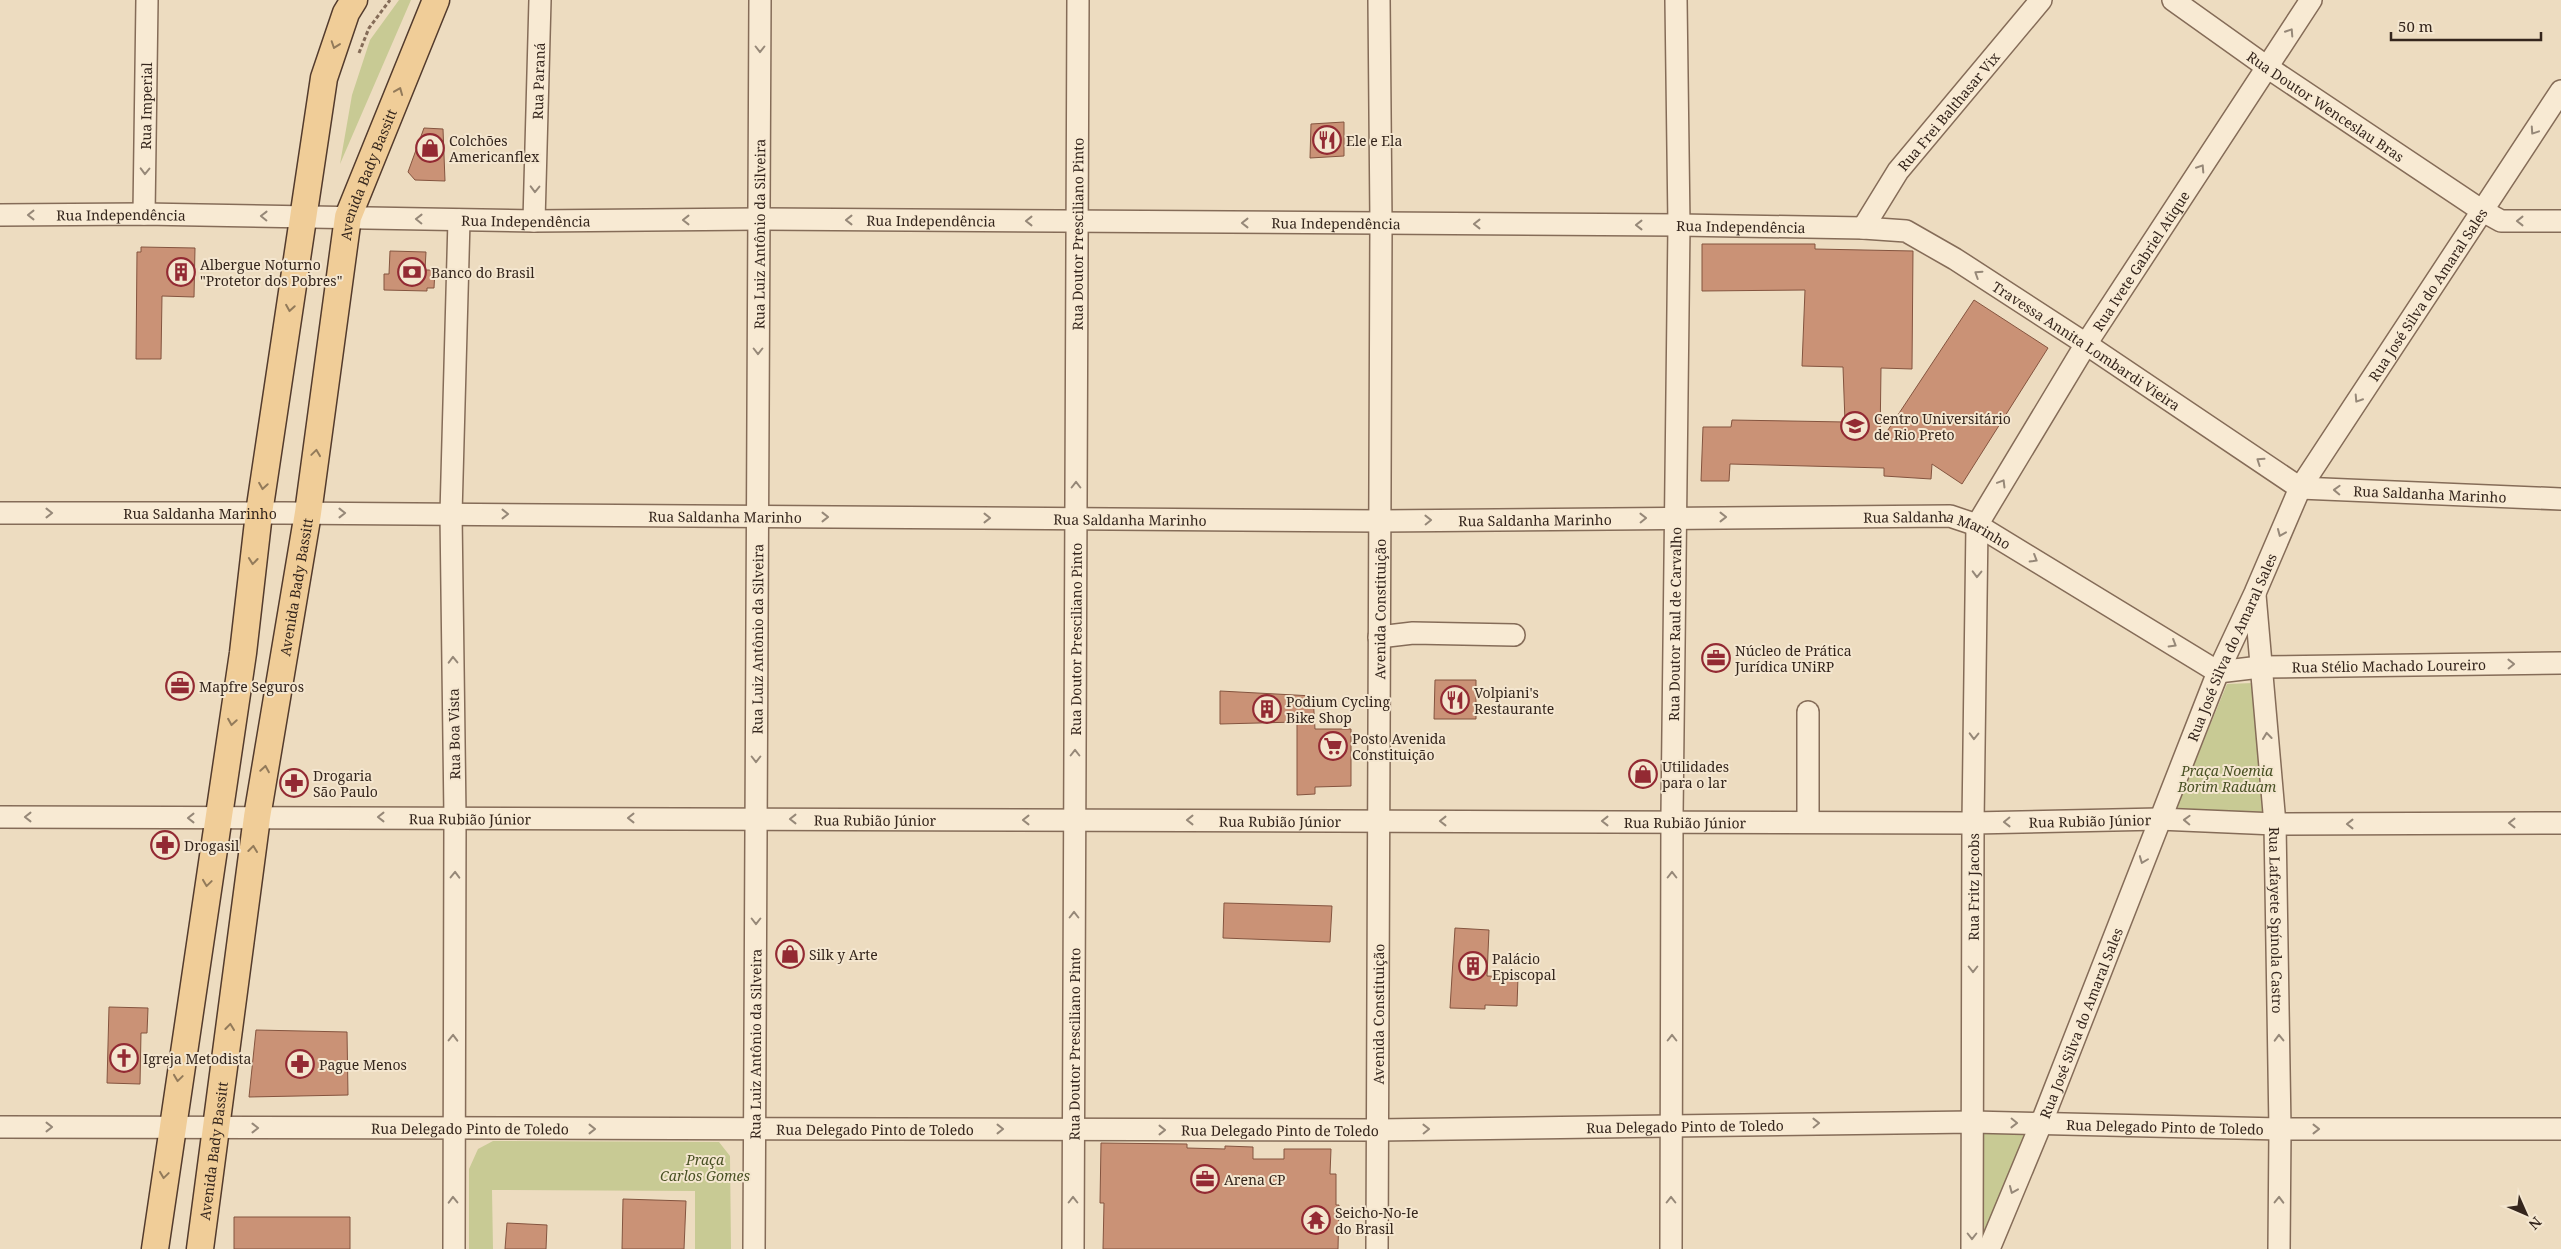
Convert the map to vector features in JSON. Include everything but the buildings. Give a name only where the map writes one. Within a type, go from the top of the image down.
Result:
[{"type":"main road","points":[[155,1249],[171,1127],[243,653],[259,512],[324,78],[346,13],[354,0]]},
{"type":"main road","name":"Avenida Bady Bassitt","points":[[200,1249],[257,817],[308,513],[348,217],[436,0]]},
{"type":"street","name":"Rua Imperial","points":[[144,214],[147,0]]},
{"type":"street","name":"Rua Paraná","points":[[534,221],[540,0]]},
{"type":"street","name":"Rua Luiz Antônio da Silveira","points":[[754,1249],[760,0]]},
{"type":"street","name":"Rua Doutor Presciliano Pinto","points":[[1073,1249],[1078,0]]},
{"type":"street","name":"Avenida Constituição","points":[[1376,1249],[1381,223],[1379,0]]},
{"type":"street","name":"Rua Doutor Raul de Carvalho","points":[[1671,1249],[1674,517],[1678,225],[1676,0]]},
{"type":"street","name":"Rua Frei Balthasar Vix","points":[[1863,228],[1898,171],[2041,0]]},
{"type":"street","name":"Rua Doutor Wenceslau Bras","points":[[2173,0],[2267,67],[2481,210]]},
{"type":"street","name":"Rua Ivete Gabriel Atique","points":[[1977,525],[2086,344],[2311,0]]},
{"type":"street","name":"Rua José Silva do Amaral Sales","points":[[1989,1249],[2041,1124],[2218,672],[2255,593],[2300,488],[2561,91]]},
{"type":"street","points":[[2481,210],[2501,221],[2561,221]]},
{"type":"street","name":"Rua Independência","points":[[0,215],[144,214],[534,221],[759,219],[1863,228]]},
{"type":"street","name":"Rua Boa Vista","points":[[454,1249],[452,1129],[455,818],[451,514],[459,220]]},
{"type":"street","name":"Travessa Annita Lombardi Vieira","points":[[1863,228],[1906,231],[1955,259],[2086,344],[2300,488]]},
{"type":"street","name":"Rua Saldanha Marinho","points":[[2300,488],[2561,499]]},
{"type":"street","name":"Rua Saldanha Marinho","points":[[0,513],[259,512],[1380,521],[1950,516],[1977,525],[2218,672]]},
{"type":"street","name":"Rua Fritz Jacobs","points":[[1972,1249],[1973,823],[1977,525]]},
{"type":"street","name":"Rua Lafayete Spínola Castro","points":[[2255,593],[2275,824],[2280,1129],[2279,1249]]},
{"type":"street","points":[[1379,637],[1413,633],[1514,635]]},
{"type":"street","name":"Rua Stélio Machado Loureiro","points":[[2218,672],[2260,667],[2561,663]]},
{"type":"street","points":[[1808,712],[1808,822]]},
{"type":"street","name":"Rua Rubião Júnior","points":[[0,817],[1973,823],[2159,819],[2275,824],[2561,823]]},
{"type":"street","name":"Rua Delegado Pinto de Toledo","points":[[0,1127],[1377,1130],[1973,1122],[2280,1129],[2561,1129]]},
{"type":"path","points":[[355,62],[369,28],[390,0]]},
{"type":"green space","points":[[399,0],[411,0],[340,164],[352,95],[370,40]]},
{"type":"green space","name":"Praça Noemia Borim Raduam","points":[[2253,683],[2268,818],[2174,813],[2227,684]]},
{"type":"green space","points":[[1979,1131],[2029,1134],[1981,1249]]},
{"type":"green space","name":"Praça Carlos Gomes","points":[[493,1141],[719,1142],[730,1156],[731,1249],[695,1249],[695,1191],[492,1190],[493,1249],[469,1249],[469,1169],[478,1149]]},
{"type":"place","name":"Ele e Ela","points":[[1327,140]]},
{"type":"place","name":"Colchões Americanflex","points":[[430,148]]},
{"type":"place","name":"Albergue Noturno \"Protetor dos Pobres\"","points":[[181,272]]},
{"type":"place","name":"Banco do Brasil","points":[[412,272]]},
{"type":"place","name":"Centro Universitário de Rio Preto","points":[[1855,426]]},
{"type":"place","name":"Núcleo de Prática Jurídica UNiRP","points":[[1716,658]]},
{"type":"place","name":"Mapfre Seguros","points":[[180,686]]},
{"type":"place","name":"Volpiani's Restaurante","points":[[1455,700]]},
{"type":"place","name":"Podium Cycling Bike Shop","points":[[1267,709]]},
{"type":"place","name":"Posto Avenida Constituição","points":[[1333,746]]},
{"type":"place","name":"Utilidades para o lar","points":[[1643,774]]},
{"type":"place","name":"Drogaria São Paulo","points":[[294,783]]},
{"type":"place","name":"Drogasil","points":[[165,845]]},
{"type":"place","name":"Silk y Arte","points":[[790,954]]},
{"type":"place","name":"Palácio Episcopal","points":[[1473,966]]},
{"type":"place","name":"Igreja Metodista","points":[[124,1058]]},
{"type":"place","name":"Pague Menos","points":[[300,1064]]},
{"type":"place","name":"Arena CP","points":[[1205,1179]]},
{"type":"place","name":"Seicho-No-Ie do Brasil","points":[[1316,1220]]}]
